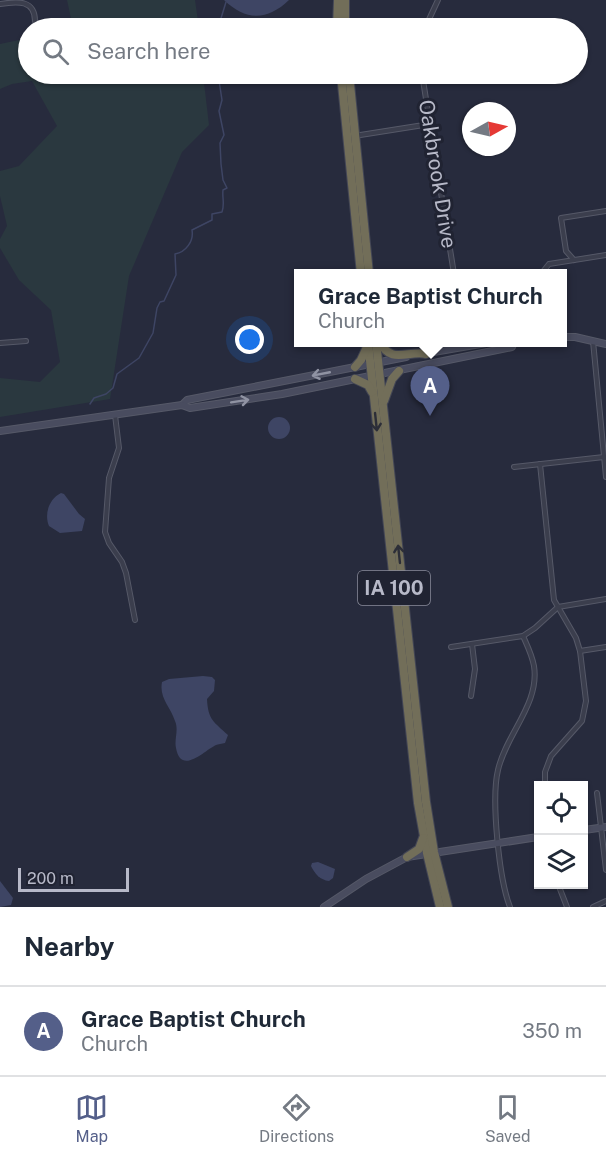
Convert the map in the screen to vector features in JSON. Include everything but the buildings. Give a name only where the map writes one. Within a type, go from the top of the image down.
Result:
[{"type":"highway","points":[[337,18],[338,0]]},
{"type":"highway","points":[[345,0],[345,18]]},
{"type":"highway","points":[[343,84],[368,269]]},
{"type":"highway","points":[[349,84],[361,269]]},
{"type":"highway","points":[[355,368],[366,347]]},
{"type":"highway","name":"IA 100","points":[[369,347],[383,405],[421,762],[440,907]]},
{"type":"highway","name":"IA 100","points":[[374,364],[377,347]]},
{"type":"highway","points":[[382,347],[392,355],[426,354]]},
{"type":"highway","points":[[383,405],[389,385],[399,371]]},
{"type":"highway","name":"IA 100","points":[[376,375],[373,394],[414,775],[423,834],[434,852]]},
{"type":"highway","points":[[355,379],[370,387],[373,394]]},
{"type":"highway","points":[[423,834],[419,849],[411,856],[433,864]]},
{"type":"highway","name":"IA 100","points":[[433,864],[448,907]]},
{"type":"main road","points":[[567,337],[593,340],[606,344]]},
{"type":"main road","points":[[182,405],[188,400],[459,347]]},
{"type":"main road","points":[[0,431],[182,405],[190,408],[236,401],[399,371],[507,347]]},
{"type":"main road","points":[[588,829],[604,827]]},
{"type":"main road","points":[[324,907],[366,879],[411,856],[534,838]]},
{"type":"street","points":[[429,18],[438,0]]},
{"type":"street","points":[[0,4],[26,2],[33,9],[34,18]]},
{"type":"street","name":"Oakbrook Drive","points":[[423,84],[453,269]]},
{"type":"street","points":[[351,136],[429,124]]},
{"type":"street","points":[[573,260],[566,251],[561,218],[606,211]]},
{"type":"street","points":[[545,269],[549,264],[606,255]]},
{"type":"street","points":[[593,340],[606,477]]},
{"type":"street","points":[[0,343],[26,341]]},
{"type":"street","points":[[474,347],[475,354]]},
{"type":"street","points":[[115,415],[119,448],[109,478],[105,524],[109,543],[122,562],[126,573],[135,620]]},
{"type":"street","points":[[514,467],[604,457]]},
{"type":"street","points":[[540,464],[554,600],[572,628],[579,651],[586,701],[585,715],[579,726],[551,756],[545,781]]},
{"type":"street","points":[[451,647],[523,636],[558,608],[606,599]]},
{"type":"street","points":[[510,907],[504,889],[495,794],[498,767],[530,699],[535,676],[531,655],[523,636]]},
{"type":"street","points":[[471,696],[475,669],[472,644]]},
{"type":"street","points":[[579,651],[606,646]]},
{"type":"street","points":[[597,794],[604,827],[606,870]]},
{"type":"street","points":[[560,889],[567,907]]},
{"type":"street","points":[[593,907],[606,901]]},
{"type":"shaded area","points":[[67,0],[195,0],[198,18],[71,18]]},
{"type":"shaded area","points":[[18,40],[18,83],[0,89],[0,44]]},
{"type":"shaded area","points":[[34,84],[204,84],[209,125],[182,152],[129,276],[110,399],[0,417],[0,378],[40,382],[60,362],[51,310],[19,280],[0,248],[0,239],[7,226],[0,196],[0,171],[19,166],[57,126]]},
{"type":"water","points":[[224,0],[289,0],[273,12],[256,16],[240,12]]},
{"type":"water","points":[[279,417],[287,420],[290,428],[287,436],[279,439],[271,436],[268,428],[271,420]]},
{"type":"water","points":[[61,493],[85,519],[82,531],[60,533],[49,526],[47,517],[49,507],[53,499]]},
{"type":"water","points":[[212,677],[215,680],[214,691],[207,699],[209,712],[213,720],[228,735],[225,743],[216,745],[194,759],[183,760],[176,748],[176,724],[163,697],[162,682],[169,679]]},
{"type":"water","points":[[318,862],[335,869],[333,878],[329,881],[320,878],[311,866],[312,863]]},
{"type":"water","points":[[0,881],[13,898],[11,905],[0,907]]},
{"type":"waterway","points":[[221,18],[226,2]]},
{"type":"waterway","points":[[90,404],[94,398],[106,394],[113,388],[117,374],[139,358],[153,333],[157,308],[160,302],[164,301],[176,275],[175,254],[183,251],[188,245],[192,238],[192,230],[212,220],[212,214],[222,212],[223,190],[227,188],[223,180],[221,164],[220,143],[224,135],[219,111],[222,100],[220,84]]},
{"type":"place","name":"Grace Baptist Church","points":[[430,416]]}]
